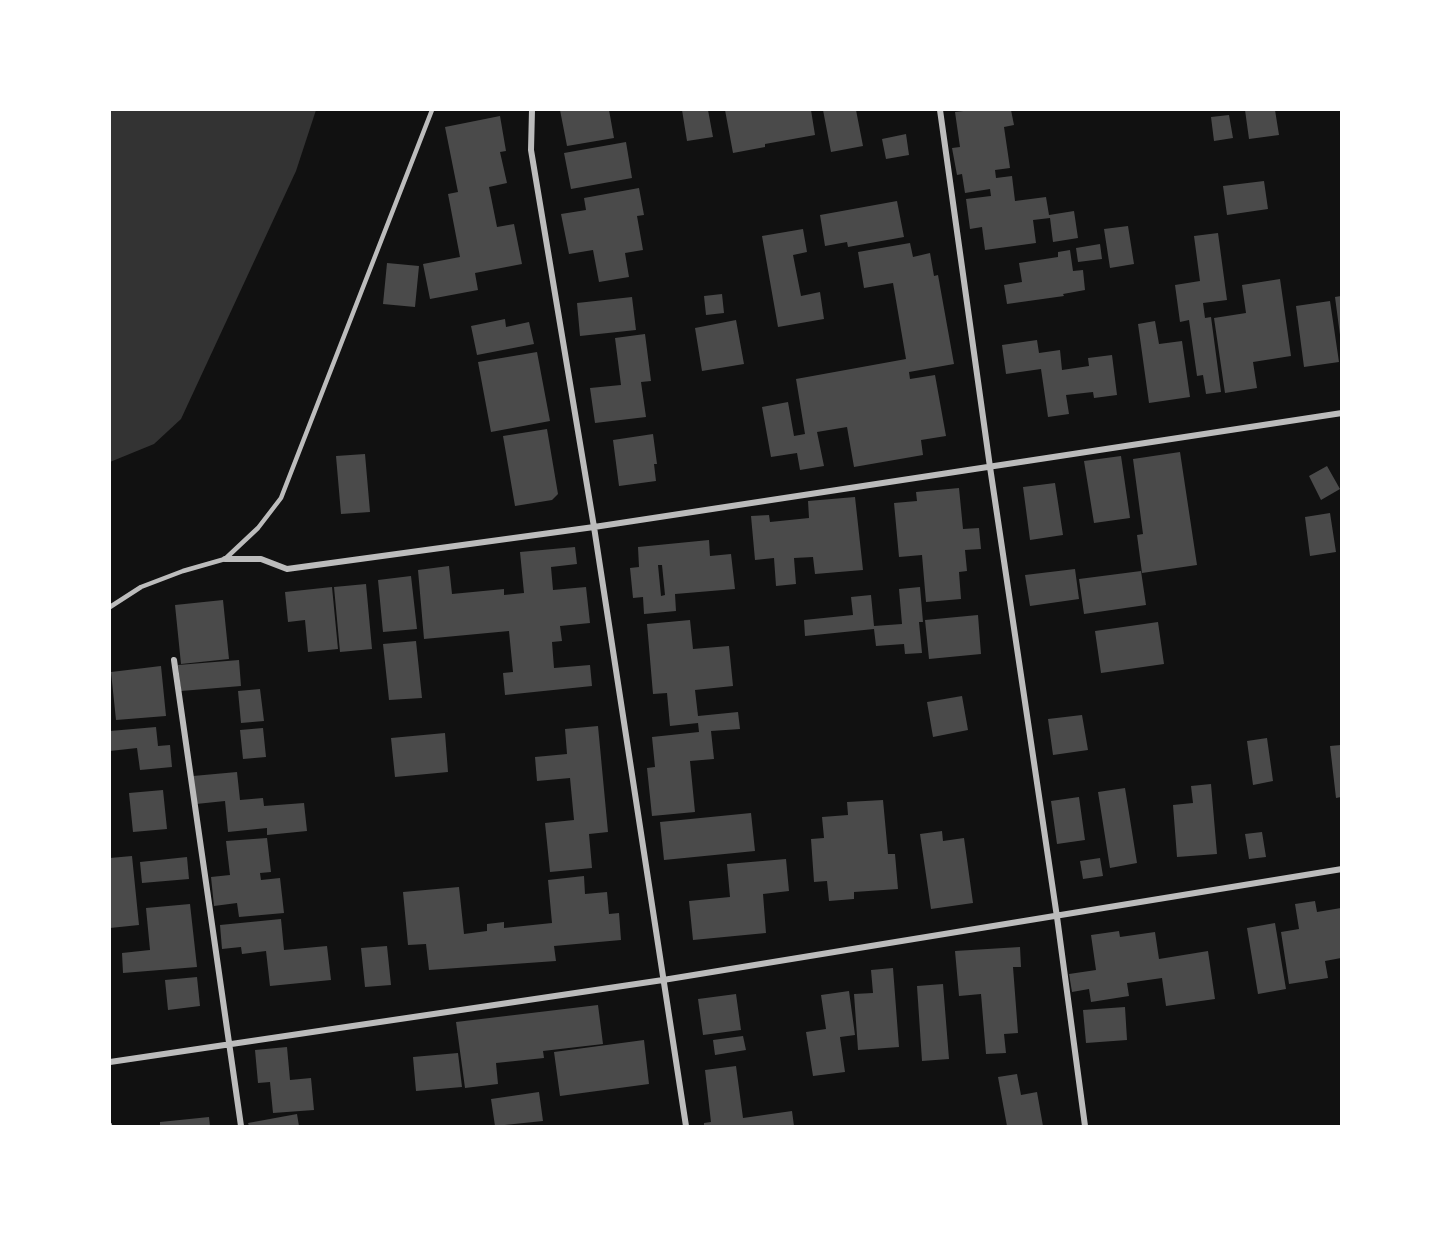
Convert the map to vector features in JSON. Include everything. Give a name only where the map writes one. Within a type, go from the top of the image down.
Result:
[{"type":"street","points":[[532,110],[531,150],[594,527],[686,1126]]},
{"type":"street","points":[[940,110],[1057,917],[1085,1126]]},
{"type":"street","points":[[225,559],[261,559],[287,569],[594,527],[1341,413]]},
{"type":"street","points":[[174,660],[241,1126]]},
{"type":"street","points":[[110,1062],[663,980],[1341,869]]},
{"type":"lane","points":[[110,607],[141,587],[183,571],[225,559],[258,528],[281,498],[432,110]]},
{"type":"shaded area","points":[[110,110],[316,110],[296,171],[181,419],[154,444],[110,462]]},
{"type":"building","points":[[560,110],[609,110],[614,138],[567,146]]},
{"type":"building","points":[[682,110],[708,110],[713,137],[687,141]]},
{"type":"building","points":[[725,110],[811,110],[815,135],[765,144],[765,147],[733,153]]},
{"type":"building","points":[[823,110],[856,110],[863,146],[831,152]]},
{"type":"building","points":[[1011,110],[1014,125],[1004,127],[1010,168],[995,170],[996,178],[1012,176],[1015,201],[1046,197],[1049,215],[1074,211],[1078,238],[1053,242],[1050,218],[1033,220],[1036,243],[985,250],[982,227],[970,229],[966,199],[991,196],[990,189],[965,193],[962,174],[957,175],[952,148],[960,147],[955,112]]},
{"type":"building","points":[[1245,110],[1275,110],[1279,135],[1249,139]]},
{"type":"building","points":[[1229,115],[1233,138],[1214,141],[1211,117]]},
{"type":"building","points":[[500,116],[506,151],[500,152],[507,183],[489,187],[497,227],[514,224],[522,264],[475,273],[478,290],[430,299],[423,264],[460,257],[448,194],[458,192],[445,127]]},
{"type":"building","points":[[906,134],[909,155],[886,159],[882,139]]},
{"type":"building","points":[[626,142],[632,178],[571,189],[564,153]]},
{"type":"building","points":[[1264,181],[1268,209],[1227,215],[1223,186]]},
{"type":"building","points":[[639,188],[644,215],[637,216],[643,250],[625,253],[629,277],[599,282],[593,250],[569,254],[561,214],[586,210],[584,198]]},
{"type":"building","points":[[897,201],[904,237],[848,247],[847,242],[825,246],[820,215]]},
{"type":"building","points":[[1128,226],[1134,264],[1110,268],[1104,229]]},
{"type":"building","points":[[803,229],[807,252],[793,255],[801,296],[820,292],[824,319],[778,327],[762,236]]},
{"type":"building","points":[[1218,233],[1227,300],[1203,303],[1205,318],[1211,317],[1221,392],[1206,394],[1203,375],[1197,376],[1189,320],[1180,322],[1175,285],[1200,281],[1194,236]]},
{"type":"building","points":[[910,243],[913,257],[930,253],[934,276],[938,275],[954,364],[909,372],[910,379],[935,375],[946,436],[921,440],[923,455],[854,467],[847,427],[817,432],[824,466],[800,470],[797,453],[771,457],[762,407],[788,402],[794,436],[805,434],[796,379],[906,359],[893,283],[864,288],[858,252]]},
{"type":"building","points":[[1100,244],[1102,259],[1078,262],[1076,248]]},
{"type":"building","points":[[1070,250],[1073,271],[1083,270],[1085,290],[1063,294],[1064,296],[1007,304],[1004,285],[1022,282],[1019,263],[1058,257],[1058,252]]},
{"type":"building","points":[[387,263],[419,266],[415,307],[383,304]]},
{"type":"building","points":[[1280,279],[1291,356],[1253,362],[1257,388],[1225,393],[1214,318],[1246,313],[1242,285]]},
{"type":"building","points":[[722,294],[724,313],[706,315],[704,296]]},
{"type":"building","points":[[1341,296],[1341,335],[1340,335],[1335,297]]},
{"type":"building","points":[[632,297],[636,330],[580,336],[577,303]]},
{"type":"building","points":[[1330,301],[1339,362],[1304,367],[1296,306]]},
{"type":"building","points":[[505,319],[506,327],[529,322],[534,344],[477,355],[471,326]]},
{"type":"building","points":[[736,320],[744,364],[702,371],[695,328]]},
{"type":"building","points":[[1155,321],[1159,344],[1182,341],[1190,397],[1149,403],[1138,324]]},
{"type":"building","points":[[645,334],[651,381],[641,382],[646,417],[595,423],[590,388],[621,385],[615,338]]},
{"type":"building","points":[[1037,340],[1039,353],[1060,350],[1062,370],[1089,366],[1088,358],[1112,355],[1117,395],[1094,398],[1093,392],[1066,395],[1069,414],[1048,417],[1041,369],[1006,374],[1002,345]]},
{"type":"building","points":[[537,352],[550,421],[491,432],[478,362]]},
{"type":"building","points":[[547,429],[558,494],[552,500],[515,506],[503,436]]},
{"type":"building","points":[[653,434],[657,464],[654,464],[656,481],[619,486],[613,440]]},
{"type":"building","points":[[1180,452],[1197,565],[1142,573],[1137,535],[1143,534],[1133,459]]},
{"type":"building","points":[[365,454],[370,512],[341,514],[336,456]]},
{"type":"building","points":[[1121,456],[1130,518],[1094,523],[1084,461]]},
{"type":"building","points":[[1327,466],[1340,489],[1321,500],[1309,476]]},
{"type":"building","points":[[1055,483],[1063,535],[1030,540],[1023,487]]},
{"type":"building","points":[[959,488],[963,529],[979,528],[981,549],[965,550],[967,571],[959,572],[961,599],[926,602],[922,555],[899,557],[894,503],[917,501],[916,492]]},
{"type":"building","points":[[855,497],[863,570],[815,574],[813,557],[794,558],[796,584],[776,586],[774,558],[755,560],[751,516],[769,515],[770,522],[809,518],[808,501]]},
{"type":"building","points":[[1330,513],[1336,552],[1310,556],[1305,517]]},
{"type":"building","points":[[709,540],[710,556],[731,554],[735,589],[675,594],[676,611],[644,614],[643,597],[633,598],[630,568],[639,567],[638,547]],"holes":[[[658,565],[662,565],[665,595],[661,596]]]},
{"type":"building","points":[[575,547],[577,564],[551,567],[553,590],[586,587],[590,623],[560,626],[562,641],[552,642],[554,668],[590,665],[592,686],[505,695],[503,673],[513,672],[509,631],[424,639],[418,570],[449,566],[452,594],[504,589],[504,595],[524,593],[520,552]]},
{"type":"building","points":[[1075,569],[1079,599],[1030,606],[1025,575]]},
{"type":"building","points":[[1141,571],[1146,605],[1084,614],[1079,579]]},
{"type":"building","points":[[411,576],[417,629],[383,632],[378,580]]},
{"type":"building","points":[[366,584],[372,649],[340,652],[334,587]]},
{"type":"building","points":[[332,587],[338,649],[308,652],[305,620],[288,622],[285,592]]},
{"type":"building","points":[[920,587],[923,622],[919,622],[922,653],[905,654],[904,644],[876,646],[874,629],[805,636],[804,620],[853,615],[851,597],[871,595],[874,626],[902,624],[899,589]]},
{"type":"building","points":[[223,600],[229,659],[181,664],[175,605]]},
{"type":"building","points":[[978,615],[981,654],[929,659],[925,620]]},
{"type":"building","points":[[690,620],[693,649],[729,646],[733,686],[695,690],[698,716],[738,712],[740,729],[711,731],[714,759],[690,761],[695,812],[652,816],[647,768],[655,767],[652,737],[699,732],[698,723],[670,726],[667,693],[653,694],[647,624]]},
{"type":"building","points":[[1158,622],[1164,664],[1101,673],[1095,631]]},
{"type":"building","points":[[416,641],[422,698],[389,700],[383,644]]},
{"type":"building","points":[[239,660],[241,686],[181,691],[178,665]]},
{"type":"building","points":[[161,666],[166,716],[116,720],[111,672]]},
{"type":"building","points":[[260,689],[264,721],[241,723],[238,691]]},
{"type":"building","points":[[962,696],[968,730],[933,737],[927,702]]},
{"type":"building","points":[[1082,715],[1088,750],[1053,755],[1048,719]]},
{"type":"building","points":[[598,726],[608,832],[589,834],[592,868],[550,872],[545,823],[574,820],[570,778],[537,781],[535,757],[567,754],[565,729]]},
{"type":"building","points":[[156,727],[158,746],[170,745],[172,767],[140,770],[137,748],[110,751],[110,731]]},
{"type":"building","points":[[263,728],[266,757],[243,759],[240,730]]},
{"type":"building","points":[[445,733],[448,772],[395,777],[391,738]]},
{"type":"building","points":[[1267,738],[1273,781],[1253,785],[1247,741]]},
{"type":"building","points":[[1341,745],[1341,797],[1336,798],[1330,746]]},
{"type":"building","points":[[237,772],[240,800],[263,798],[264,806],[304,803],[307,831],[267,835],[267,828],[228,832],[225,801],[196,804],[193,776]]},
{"type":"building","points":[[1211,784],[1217,854],[1177,857],[1173,805],[1193,803],[1191,786]]},
{"type":"building","points":[[1125,788],[1137,863],[1110,868],[1098,792]]},
{"type":"building","points":[[163,790],[167,829],[133,832],[129,793]]},
{"type":"building","points":[[1079,797],[1085,840],[1057,844],[1051,801]]},
{"type":"building","points":[[883,800],[888,854],[895,854],[898,889],[854,892],[854,899],[829,901],[827,881],[814,882],[811,839],[824,838],[822,817],[848,815],[847,802]]},
{"type":"building","points":[[751,813],[755,851],[664,860],[660,822]]},
{"type":"building","points":[[942,831],[943,841],[964,838],[973,903],[931,909],[920,834]]},
{"type":"building","points":[[1262,832],[1266,857],[1249,859],[1245,834]]},
{"type":"building","points":[[267,838],[271,872],[260,873],[261,880],[280,878],[284,913],[239,917],[237,903],[214,906],[211,877],[230,875],[226,841]]},
{"type":"building","points":[[132,856],[139,925],[110,928],[110,858]]},
{"type":"building","points":[[187,857],[189,879],[142,883],[140,862]]},
{"type":"building","points":[[1100,858],[1103,876],[1083,879],[1080,861]]},
{"type":"building","points":[[786,859],[789,891],[763,894],[766,933],[693,940],[689,901],[730,897],[727,864]]},
{"type":"building","points":[[584,876],[585,894],[607,892],[609,914],[619,913],[621,940],[554,946],[556,961],[429,970],[426,944],[408,945],[403,892],[459,887],[464,934],[487,931],[487,924],[504,922],[504,928],[552,923],[548,880]]},
{"type":"building","points":[[1315,901],[1317,912],[1341,908],[1341,958],[1325,961],[1328,978],[1289,984],[1281,932],[1299,929],[1295,904]]},
{"type":"building","points":[[190,904],[197,967],[123,973],[122,953],[150,950],[146,908]]},
{"type":"building","points":[[281,919],[284,950],[327,946],[331,980],[270,986],[266,951],[242,954],[241,947],[222,949],[220,925]]},
{"type":"building","points":[[1275,923],[1286,989],[1258,994],[1247,928]]},
{"type":"building","points":[[1119,931],[1120,937],[1155,932],[1159,959],[1208,951],[1215,999],[1166,1006],[1162,978],[1127,983],[1129,996],[1091,1002],[1089,989],[1072,992],[1069,974],[1096,970],[1091,935]]},
{"type":"building","points":[[387,946],[391,985],[365,987],[361,948]]},
{"type":"building","points":[[1020,947],[1021,967],[1013,967],[1018,1033],[1004,1034],[1006,1053],[986,1054],[981,994],[959,996],[955,951]]},
{"type":"building","points":[[893,968],[899,1047],[858,1050],[854,994],[873,993],[871,970]]},
{"type":"building","points":[[197,977],[200,1006],[168,1010],[165,980]]},
{"type":"building","points":[[943,984],[949,1059],[922,1061],[917,986]]},
{"type":"building","points":[[849,991],[855,1035],[840,1037],[845,1072],[813,1076],[806,1032],[826,1029],[821,995]]},
{"type":"building","points":[[736,994],[741,1030],[703,1035],[698,999]]},
{"type":"building","points":[[598,1005],[603,1044],[543,1051],[544,1058],[496,1063],[498,1084],[465,1088],[456,1022]]},
{"type":"building","points":[[1125,1007],[1127,1040],[1086,1043],[1083,1010]]},
{"type":"building","points":[[743,1036],[746,1050],[715,1055],[713,1040]]},
{"type":"building","points":[[644,1040],[649,1084],[560,1096],[554,1052]]},
{"type":"building","points":[[287,1047],[290,1080],[311,1078],[314,1110],[273,1113],[270,1082],[258,1083],[255,1050]]},
{"type":"building","points":[[458,1053],[462,1087],[416,1091],[413,1057]]},
{"type":"building","points":[[736,1066],[743,1118],[792,1111],[794,1126],[704,1126],[704,1123],[711,1122],[705,1070]]},
{"type":"building","points":[[1017,1074],[1021,1095],[1037,1092],[1043,1126],[1007,1126],[998,1077]]},
{"type":"building","points":[[539,1092],[543,1121],[495,1126],[491,1099]]},
{"type":"building","points":[[297,1114],[299,1126],[249,1126],[248,1123]]},
{"type":"building","points":[[209,1117],[210,1126],[160,1126],[160,1122]]}]
